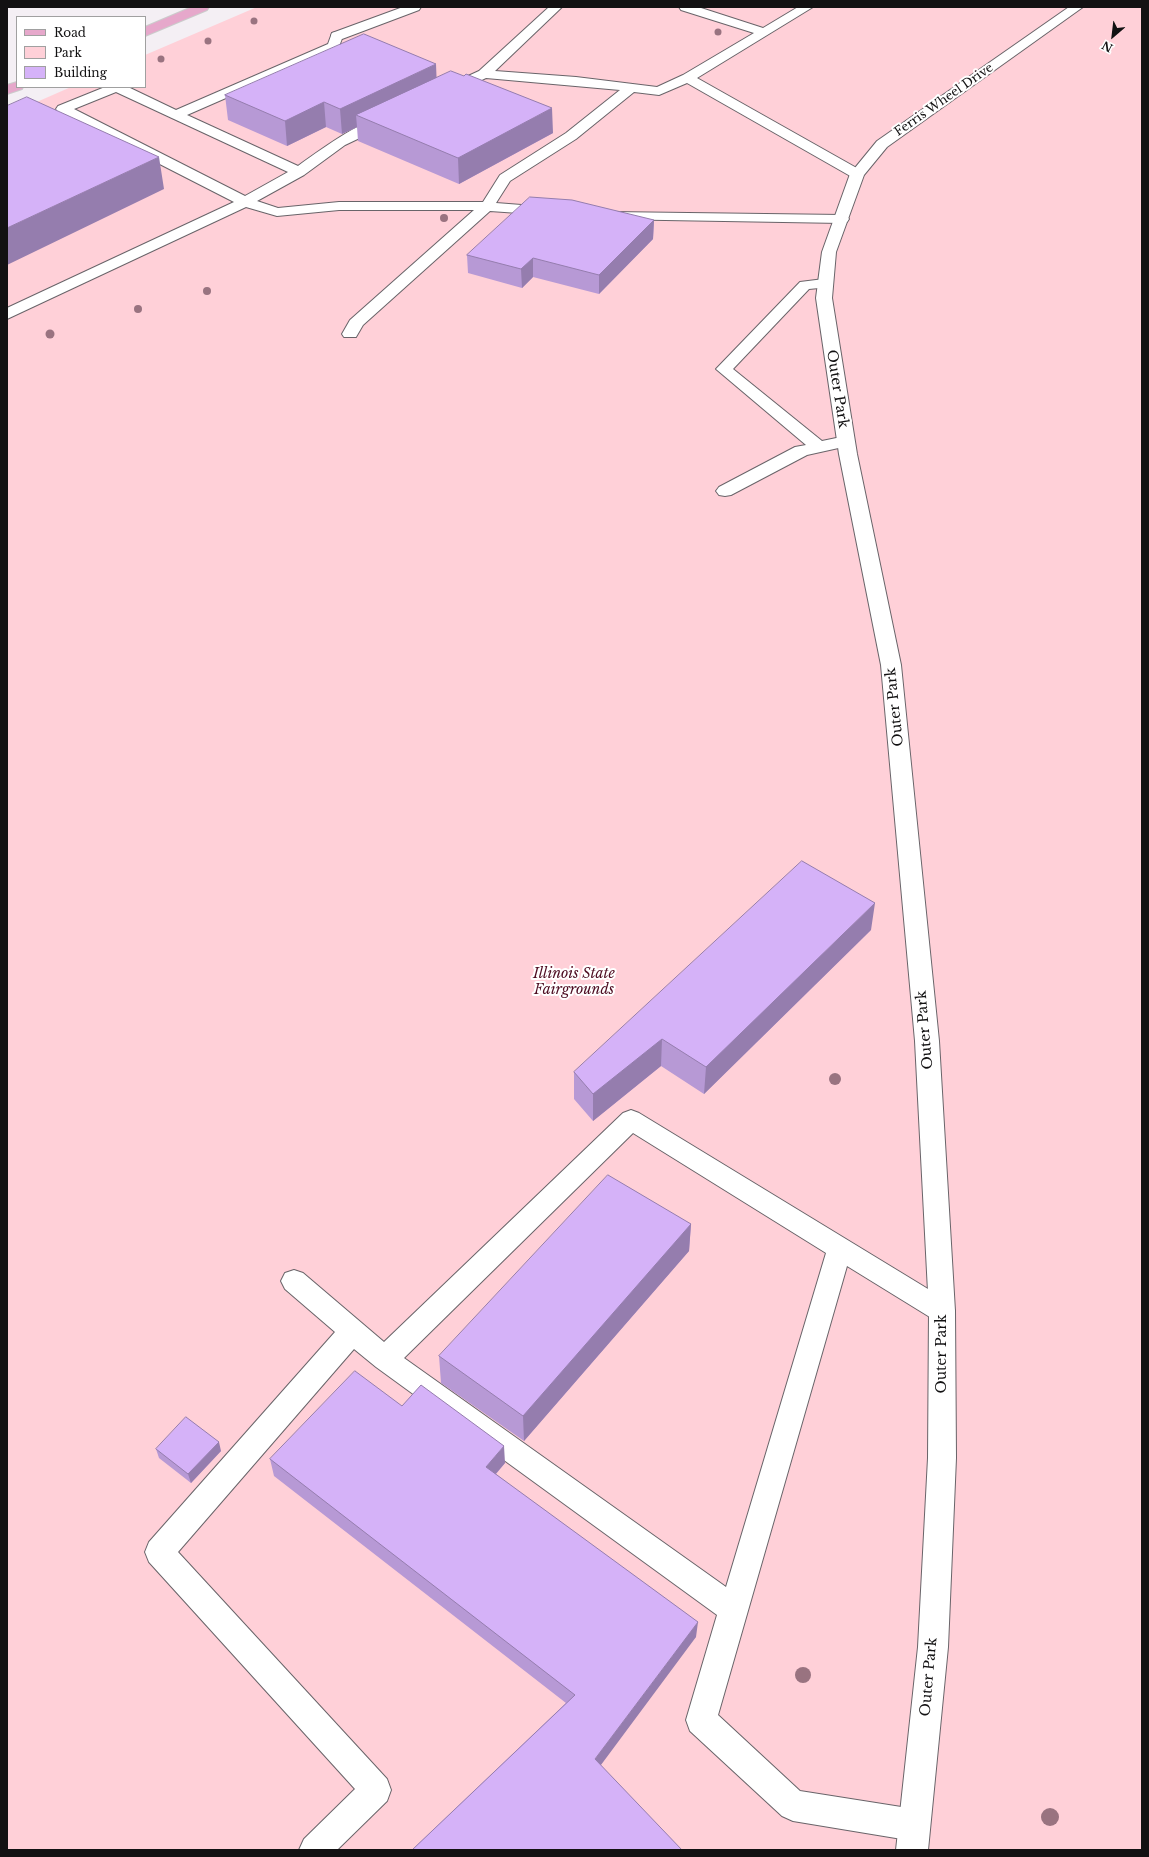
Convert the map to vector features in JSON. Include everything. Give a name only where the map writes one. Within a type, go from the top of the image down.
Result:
[{"type":"main road","points":[[146,32],[203,7]]},
{"type":"street","points":[[176,116],[333,46],[336,36],[415,7]]},
{"type":"street","points":[[434,98],[484,74],[556,7]]},
{"type":"street","points":[[686,7],[764,32]]},
{"type":"street","points":[[484,74],[576,80],[660,90],[688,78],[807,7]]},
{"type":"street","name":"Ferris Wheel Drive","points":[[842,219],[857,174],[882,144],[1077,7]]},
{"type":"street","points":[[688,78],[857,174]]},
{"type":"street","points":[[350,334],[356,323],[487,206],[504,178],[566,140],[632,87]]},
{"type":"street","points":[[114,88],[63,109],[245,202],[277,212],[339,206],[468,205],[563,212]]},
{"type":"street","points":[[118,88],[299,172]]},
{"type":"street","points":[[7,314],[245,202],[299,172],[340,142],[398,115]]},
{"type":"street","points":[[601,215],[623,217],[842,219]]},
{"type":"street","name":"Outer Park","points":[[842,219],[829,252],[824,284],[828,327],[846,441],[892,665],[927,1041],[942,1311],[942,1458],[933,1647],[913,1838]]},
{"type":"street","points":[[819,447],[724,369],[805,285],[824,284]]},
{"type":"street","points":[[725,491],[801,451],[846,441]]},
{"type":"street","points":[[385,1359],[632,1120],[942,1311]]},
{"type":"street","points":[[840,1248],[701,1720],[793,1805],[913,1838]]},
{"type":"street","points":[[294,1281],[385,1359],[733,1610]]},
{"type":"street","points":[[315,1850],[376,1790],[159,1552],[353,1331]]},
{"type":"green space","name":"Illinois State Fairgrounds","points":[[257,7],[1142,7],[1142,1850],[7,1850],[7,115],[69,88],[146,88],[146,55]]},
{"type":"building","points":[[364,34],[436,64],[340,109],[324,102],[285,121],[225,95]]},
{"type":"building","points":[[451,71],[464,76],[466,74],[552,108],[458,158],[356,115]]},
{"type":"building","points":[[27,97],[159,157],[7,228],[7,106]]},
{"type":"building","points":[[530,197],[572,200],[654,220],[599,275],[533,258],[521,269],[467,255]]},
{"type":"building","points":[[802,861],[875,903],[706,1067],[662,1039],[593,1094],[574,1072]]},
{"type":"building","points":[[608,1175],[691,1224],[523,1416],[439,1356]]},
{"type":"building","points":[[355,1371],[402,1406],[421,1385],[504,1446],[486,1467],[698,1622],[595,1759],[682,1850],[412,1850],[575,1695],[270,1459]]},
{"type":"building","points":[[186,1417],[219,1442],[188,1474],[156,1449]]}]
